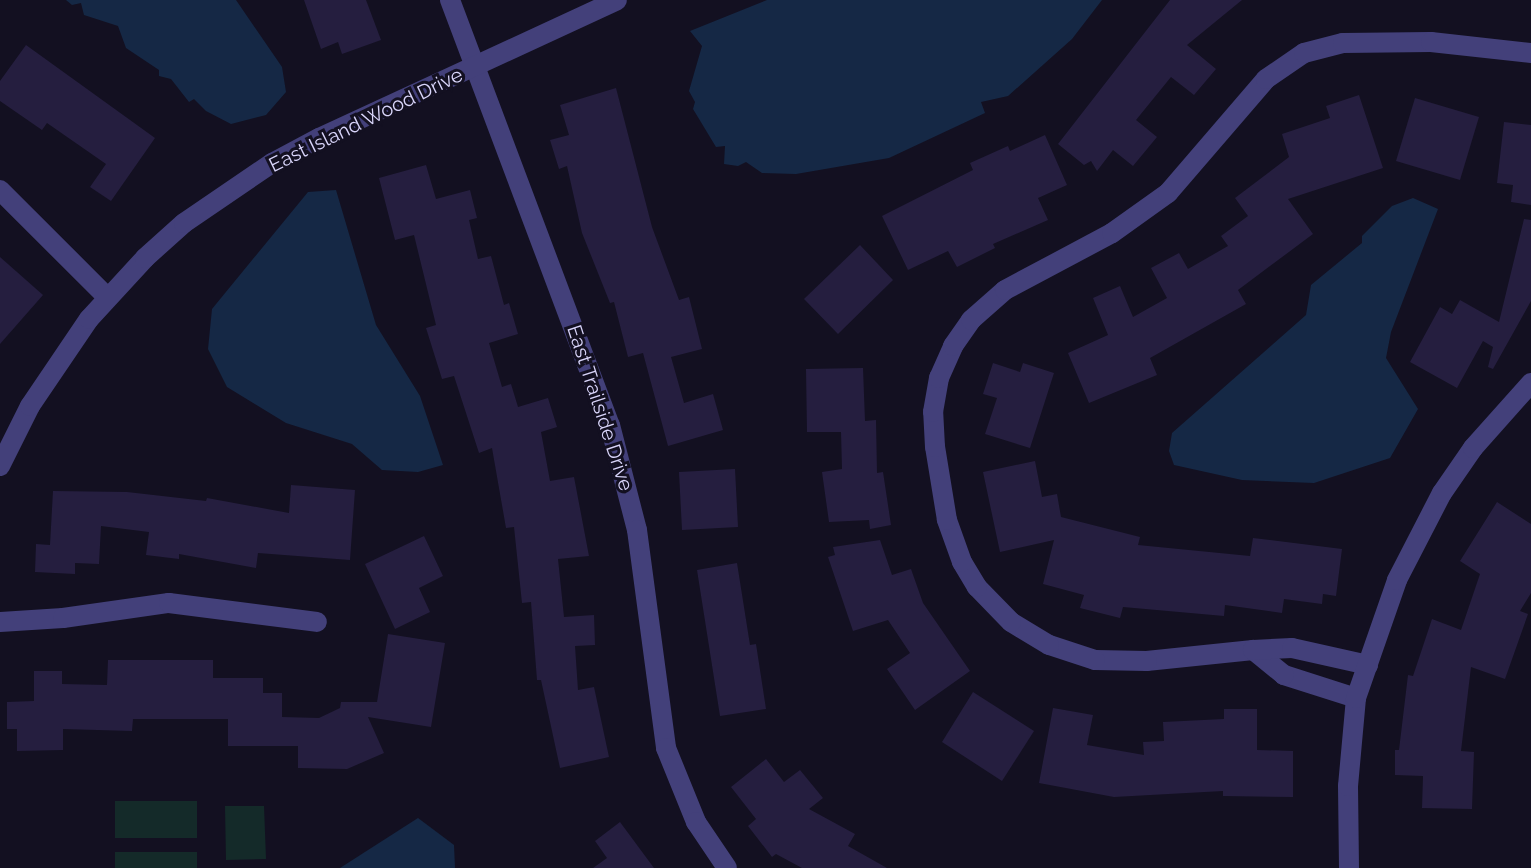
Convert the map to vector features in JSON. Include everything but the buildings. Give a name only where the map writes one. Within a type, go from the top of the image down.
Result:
[{"type":"street","name":"East Trailside Drive","points":[[450,0],[626,477],[637,530],[660,722],[668,754],[696,822],[727,868]]},
{"type":"street","name":"East Island Wood Drive","points":[[0,466],[57,361],[107,297],[184,223],[272,163],[617,0]]},
{"type":"street","points":[[1368,665],[1292,648],[1147,661],[1095,660],[1049,645],[1011,622],[977,587],[962,562],[947,520],[935,447],[933,412],[939,378],[953,346],[971,320],[1005,290],[1112,233],[1168,193],[1266,79],[1304,53],[1343,43],[1431,42],[1531,53]]},
{"type":"street","points":[[0,190],[107,297]]},
{"type":"street","points":[[1349,868],[1348,786],[1356,698],[1397,580],[1442,493],[1473,448],[1531,383]]},
{"type":"street","points":[[0,622],[63,618],[169,603],[317,622]]},
{"type":"street","points":[[1253,650],[1284,675],[1356,698]]},
{"type":"green space","points":[[115,801],[197,801],[197,838],[115,838]]},
{"type":"green space","points":[[225,806],[264,806],[266,859],[226,860]]},
{"type":"green space","points":[[115,852],[197,852],[197,868],[115,868]]},
{"type":"water","points":[[66,0],[236,0],[282,67],[286,92],[266,115],[231,124],[206,111],[194,99],[189,102],[171,79],[159,76],[159,70],[126,48],[118,26],[84,15],[81,3],[72,5]]},
{"type":"water","points":[[767,0],[1102,0],[1072,39],[1008,96],[981,102],[985,113],[889,158],[796,174],[762,173],[746,162],[738,166],[724,164],[725,146],[716,147],[693,109],[695,102],[689,91],[702,46],[690,31]]},
{"type":"water","points":[[336,190],[376,325],[420,396],[443,465],[418,472],[382,470],[352,444],[286,423],[227,387],[208,349],[212,309],[308,192]]},
{"type":"water","points":[[1413,198],[1438,209],[1391,332],[1386,358],[1418,409],[1390,458],[1314,483],[1242,480],[1174,465],[1169,451],[1172,433],[1306,315],[1311,285],[1362,243],[1362,236],[1392,206]]},
{"type":"water","points":[[418,818],[454,845],[455,868],[340,868]]}]
